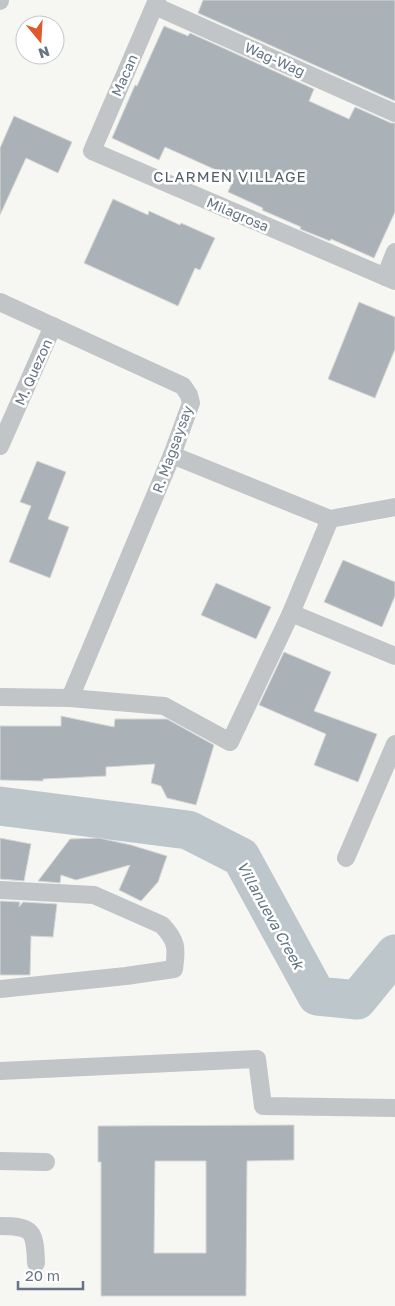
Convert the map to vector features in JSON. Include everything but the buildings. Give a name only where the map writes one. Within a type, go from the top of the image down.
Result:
[{"type":"street","name":"Wag-Wag","points":[[156,3],[395,113]]},
{"type":"street","name":"Macan","points":[[92,151],[156,3]]},
{"type":"street","name":"Milagrosa","points":[[92,151],[390,279],[395,252]]},
{"type":"street","name":"R. Magsaysay","points":[[0,302],[183,386],[189,395],[191,403],[172,455],[70,698]]},
{"type":"street","name":"M. Quezon","points":[[0,446],[53,326]]},
{"type":"street","points":[[172,455],[330,519],[395,507]]},
{"type":"street","points":[[0,698],[70,698],[164,706],[230,742],[291,612],[330,519]]},
{"type":"street","points":[[291,612],[395,656]]},
{"type":"street","points":[[346,858],[395,744]]},
{"type":"street","points":[[0,890],[94,896],[162,925],[175,942],[176,954],[174,969],[0,989]]},
{"type":"street","points":[[0,1071],[257,1060],[263,1106],[395,1108]]},
{"type":"street","points":[[0,1161],[46,1162]]},
{"type":"street","points":[[0,1226],[20,1226],[30,1232],[36,1243],[36,1263]]},
{"type":"waterway","name":"Villanueva Creek","points":[[0,806],[188,830],[241,857],[317,996],[357,1000],[395,954]]},
{"type":"district","name":"CLARMEN VILLAGE","points":[[230,176]]}]
